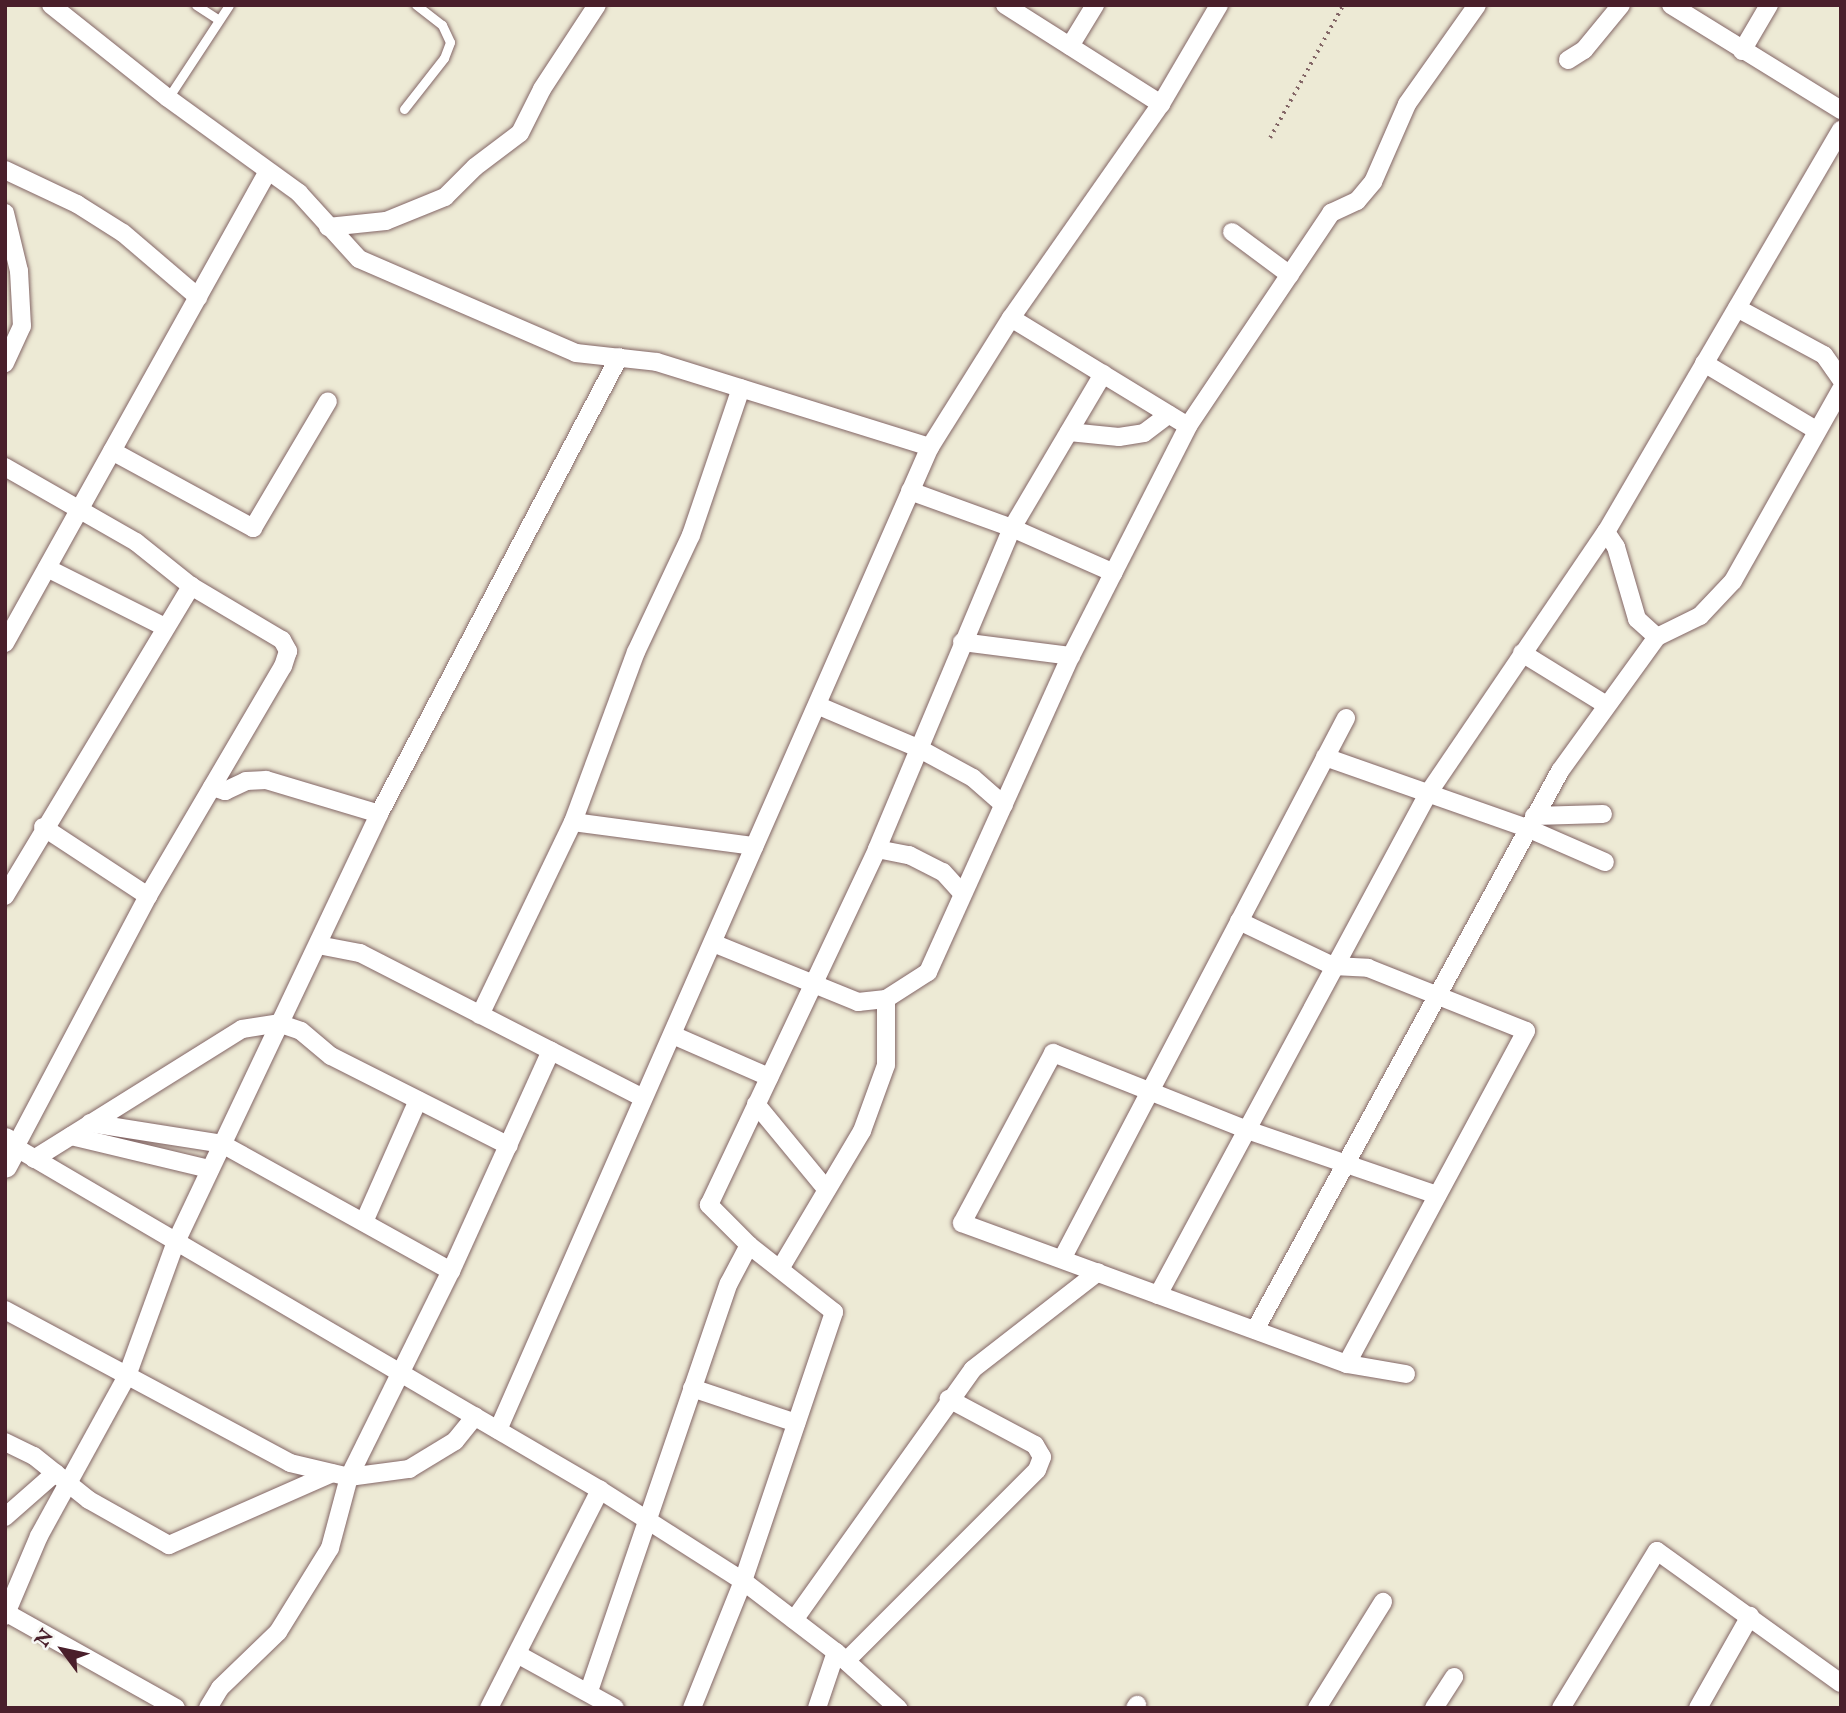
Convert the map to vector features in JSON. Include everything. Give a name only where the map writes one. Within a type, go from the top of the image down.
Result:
[{"type":"street","points":[[51,5],[168,98],[299,193],[359,259],[576,353],[657,362],[930,447]]},
{"type":"street","points":[[328,227],[386,221],[445,197],[475,167],[520,133],[542,89],[597,5]]},
{"type":"street","points":[[1005,5],[1161,104]]},
{"type":"street","points":[[1070,46],[1094,5]]},
{"type":"street","points":[[498,1430],[642,1097],[673,1035],[754,846],[819,706],[930,447],[1011,318],[1161,104],[1219,5]]},
{"type":"street","points":[[713,943],[858,1002],[886,999],[928,972],[1071,656],[1188,426],[1331,214],[1357,201],[1373,182],[1407,104],[1477,5]]},
{"type":"street","points":[[1568,60],[1584,50],[1621,5]]},
{"type":"street","points":[[1671,5],[1841,110]]},
{"type":"street","points":[[1742,51],[1769,5]]},
{"type":"street","points":[[1158,1294],[1429,792],[1606,532],[1841,130]]},
{"type":"street","points":[[5,170],[77,204],[123,233],[198,297]]},
{"type":"street","points":[[5,643],[268,171]]},
{"type":"street","points":[[5,213],[19,271],[22,326],[5,363]]},
{"type":"street","points":[[1232,232],[1290,275]]},
{"type":"street","points":[[1737,308],[1824,355],[1841,379]]},
{"type":"street","points":[[1011,318],[1188,426]]},
{"type":"street","points":[[176,1708],[6,1614],[39,1536],[70,1484],[127,1376],[175,1244],[379,814],[619,357]]},
{"type":"street","points":[[1704,363],[1816,430]]},
{"type":"street","points":[[692,1708],[743,1581],[834,1312],[749,1245],[709,1205],[877,849],[961,642],[1012,528],[1103,374]]},
{"type":"street","points":[[480,1015],[573,822],[636,652],[691,534],[741,388]]},
{"type":"street","points":[[1255,1330],[1531,822],[1605,704],[1657,637],[1700,616],[1733,581],[1816,430],[1838,401],[1841,389]]},
{"type":"street","points":[[112,451],[253,528],[328,401]]},
{"type":"street","points":[[1069,432],[1119,437],[1144,433],[1169,414]]},
{"type":"street","points":[[5,467],[78,511],[136,541],[191,586],[282,640],[288,651],[284,666],[148,896],[15,1152]]},
{"type":"street","points":[[910,491],[1012,528],[1114,573]]},
{"type":"street","points":[[1606,532],[1616,547],[1637,619],[1657,637]]},
{"type":"street","points":[[47,568],[165,627]]},
{"type":"street","points":[[5,896],[43,827],[191,586]]},
{"type":"street","points":[[961,642],[1071,656]]},
{"type":"street","points":[[1522,653],[1605,704]]},
{"type":"street","points":[[819,706],[918,748],[973,778],[1003,805]]},
{"type":"street","points":[[1062,1259],[1346,718]]},
{"type":"street","points":[[1325,757],[1531,822],[1605,862]]},
{"type":"street","points":[[212,787],[225,791],[246,781],[266,780],[379,814]]},
{"type":"street","points":[[1531,822],[1603,814]]},
{"type":"street","points":[[573,822],[754,846]]},
{"type":"street","points":[[43,827],[148,896]]},
{"type":"street","points":[[877,849],[909,855],[943,872],[962,893]]},
{"type":"street","points":[[1238,921],[1333,966],[1368,968],[1434,998],[1526,1031],[1347,1364]]},
{"type":"street","points":[[318,945],[360,953],[642,1097]]},
{"type":"street","points":[[780,1269],[802,1239],[826,1189],[862,1131],[886,1065],[886,999]]},
{"type":"street","points":[[15,1152],[71,1136],[242,1029],[278,1023],[302,1031],[331,1056],[509,1146]]},
{"type":"street","points":[[673,1035],[769,1077]]},
{"type":"street","points":[[208,1708],[220,1688],[278,1632],[330,1548],[340,1475],[399,1373],[451,1271],[551,1051]]},
{"type":"street","points":[[1406,1374],[1347,1364],[962,1223],[1053,1053],[1247,1130],[1437,1195]]},
{"type":"street","points":[[364,1222],[418,1100]]},
{"type":"street","points":[[757,1104],[826,1189]]},
{"type":"street","points":[[90,1123],[222,1143],[451,1271]]},
{"type":"street","points":[[71,1136],[210,1169]]},
{"type":"street","points":[[15,1152],[600,1490],[743,1581],[841,1657],[884,1702],[898,1708]]},
{"type":"street","points":[[589,1691],[650,1522],[692,1388],[729,1283],[749,1245]]},
{"type":"street","points":[[794,1620],[949,1398],[973,1369],[1098,1272]]},
{"type":"street","points":[[7,1316],[290,1463],[340,1475]]},
{"type":"street","points":[[692,1388],[796,1423]]},
{"type":"street","points":[[817,1708],[841,1657],[1037,1470],[1042,1457],[1035,1445],[949,1398]]},
{"type":"street","points":[[5,1442],[169,1545],[340,1475],[409,1469],[455,1441],[475,1416]]},
{"type":"street","points":[[5,1517],[55,1473]]},
{"type":"street","points":[[489,1708],[600,1490]]},
{"type":"street","points":[[1561,1708],[1657,1551],[1841,1683]]},
{"type":"street","points":[[1317,1708],[1383,1602]]},
{"type":"street","points":[[1698,1708],[1750,1616]]},
{"type":"street","points":[[517,1654],[589,1691],[613,1707]]},
{"type":"street","points":[[1434,1708],[1454,1677]]},
{"type":"lane","points":[[197,5],[219,20]]},
{"type":"lane","points":[[168,98],[229,5]]},
{"type":"lane","points":[[404,109],[444,58],[450,42],[442,25],[416,5]]},
{"type":"path","points":[[1270,138],[1343,5]]}]
